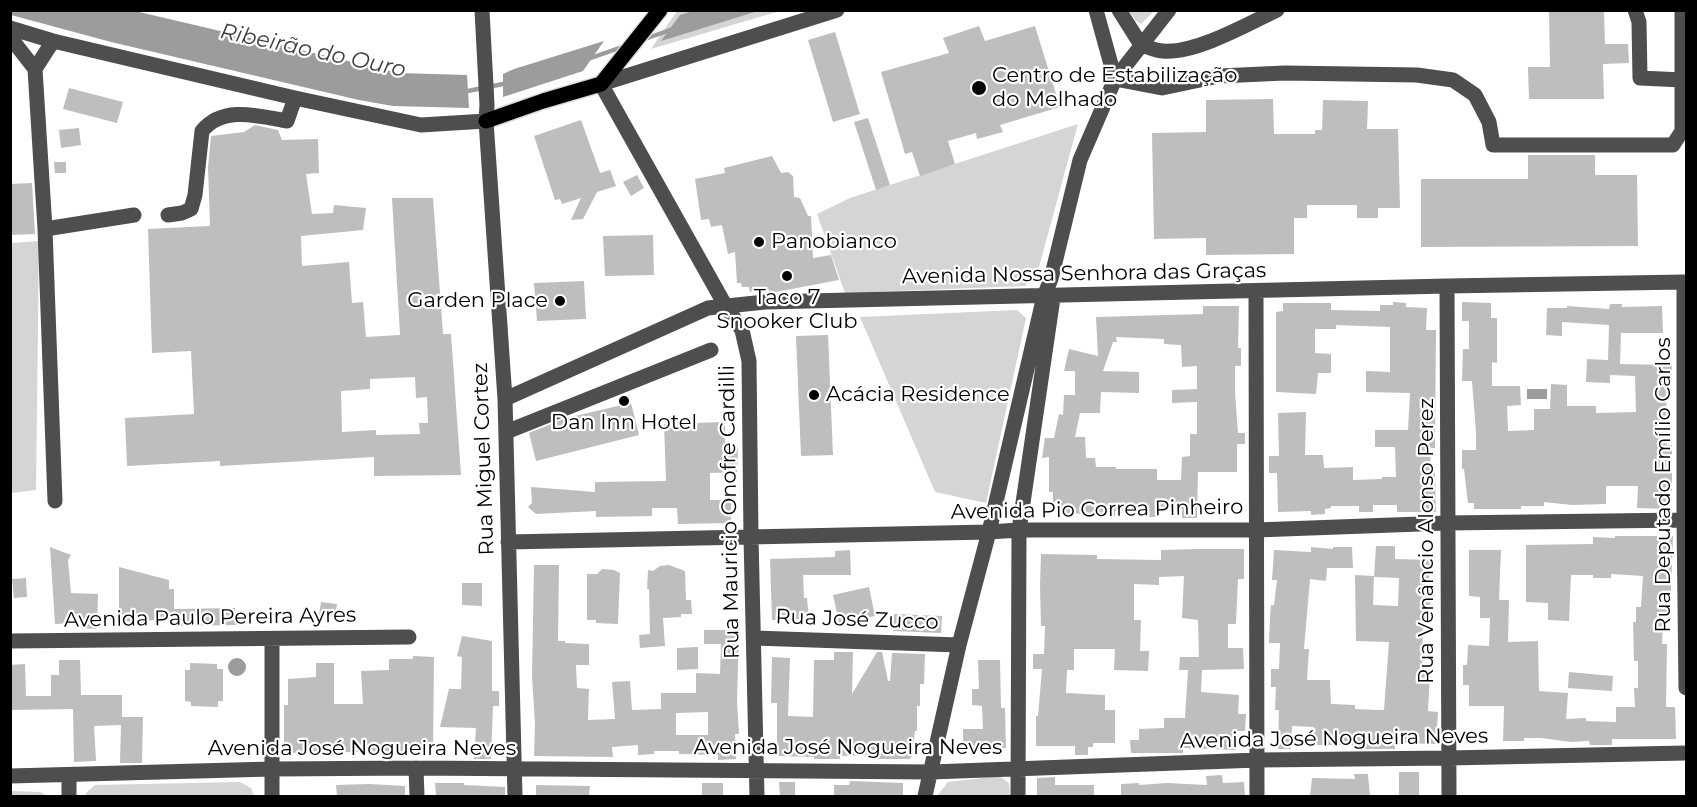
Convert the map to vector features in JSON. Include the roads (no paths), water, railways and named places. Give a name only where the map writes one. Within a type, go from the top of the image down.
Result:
[{"type":"main road","points":[[486,121],[601,84],[660,10]]},
{"type":"street","name":"Rua Miguel Cortez","points":[[483,10],[486,121],[505,399],[515,796]]},
{"type":"street","points":[[601,84],[837,10]]},
{"type":"street","points":[[1096,10],[1115,79]]},
{"type":"street","points":[[1119,10],[1141,45],[1163,51],[1187,49],[1231,32],[1277,10]]},
{"type":"street","points":[[1018,796],[1019,530],[1051,279],[1080,160],[1115,79],[1169,10]]},
{"type":"street","points":[[1635,10],[1639,22],[1640,78],[1683,80]]},
{"type":"street","points":[[1115,79],[1162,88],[1219,76],[1285,73],[1417,75],[1453,80],[1475,95],[1489,122],[1493,145],[1682,138],[1682,10]]},
{"type":"street","points":[[10,28],[53,41],[421,125],[486,121]]},
{"type":"street","points":[[10,38],[36,69]]},
{"type":"street","points":[[53,41],[36,69],[45,229],[55,501]]},
{"type":"street","name":"Rua Mauricio Onofre Cardilli","points":[[601,84],[725,305],[742,330],[749,360],[757,796]]},
{"type":"street","points":[[168,215],[182,213],[191,208],[195,195],[202,131],[209,123],[217,118],[242,114],[287,121],[296,98]]},
{"type":"street","points":[[45,229],[134,215]]},
{"type":"street","name":"Avenida Nossa Senhora das Graças","points":[[505,399],[708,308],[725,305],[765,302],[1684,282]]},
{"type":"street","name":"Rua Deputado Emílio Carlos","points":[[1684,282],[1686,688]]},
{"type":"street","name":"Rua Venâncio Alonso Perez","points":[[1447,286],[1449,796]]},
{"type":"street","points":[[1256,291],[1257,796]]},
{"type":"street","points":[[925,796],[959,645],[1049,296]]},
{"type":"street","points":[[506,432],[711,350]]},
{"type":"street","name":"Avenida Pio Correa Pinheiro","points":[[508,542],[1019,530],[1256,530],[1447,523],[1685,520]]},
{"type":"street","name":"Avenida Paulo Pereira Ayres","points":[[10,642],[409,637]]},
{"type":"street","name":"Rua José Zucco","points":[[754,638],[959,645]]},
{"type":"street","points":[[272,640],[272,796]]},
{"type":"street","name":"Avenida José Nogueira Neves","points":[[10,776],[272,769],[416,768],[931,772],[1017,767],[1258,760],[1686,753]]},
{"type":"street","points":[[416,768],[417,796]]},
{"type":"street","points":[[69,775],[69,796]]},
{"type":"waterway","name":"Ribeirão do Ouro","points":[[642,40],[673,29]]},
{"type":"waterway","name":"Ribeirão do Ouro","points":[[588,59],[625,46]]},
{"type":"waterway","name":"Ribeirão do Ouro","points":[[463,92],[508,83]]},
{"type":"place","name":"Centro de Estabilização do Melhado","points":[[979,88]]},
{"type":"place","name":"Panobianco","points":[[759,242]]},
{"type":"place","name":"Taco 7 Snooker Club","points":[[787,276]]},
{"type":"place","name":"Garden Place","points":[[560,301]]},
{"type":"place","name":"Acácia Residence","points":[[814,395]]},
{"type":"place","name":"Dan Inn Hotel","points":[[624,401]]}]
